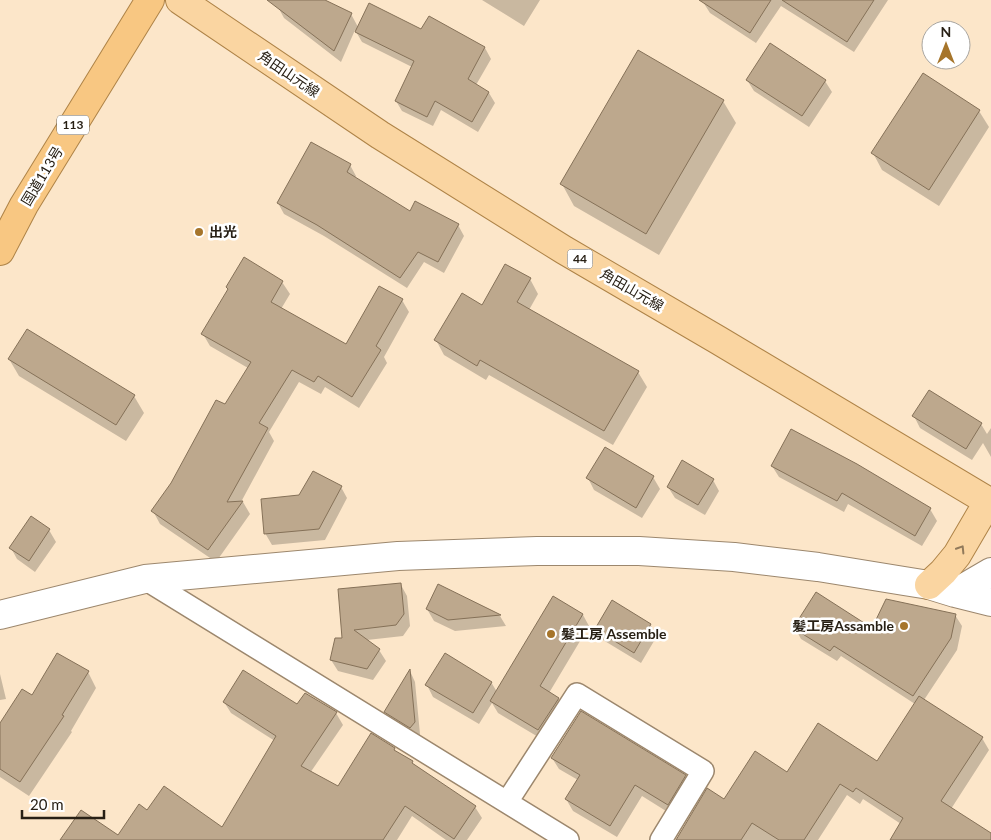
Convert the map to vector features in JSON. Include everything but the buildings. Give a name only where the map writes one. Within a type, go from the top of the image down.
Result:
[{"type":"highway","name":"国道113号","points":[[0,252],[24,205],[150,0]]},
{"type":"main road","name":"角田山元線","points":[[180,0],[380,135],[548,240],[990,502]]},
{"type":"main road","points":[[929,585],[944,572],[957,555],[990,502]]},
{"type":"street","points":[[0,615],[145,579],[398,556],[537,551],[639,551],[734,557],[818,567],[929,585],[991,602]]},
{"type":"street","points":[[955,593],[991,572]]},
{"type":"street","points":[[145,579],[568,840]]},
{"type":"street","points":[[507,802],[577,694],[703,771],[661,840]]},
{"type":"place","name":"出光","points":[[199,232]]},
{"type":"place","name":"髪工房Assamble","points":[[904,626]]},
{"type":"place","name":"髪工房 Assemble","points":[[551,634]]}]
